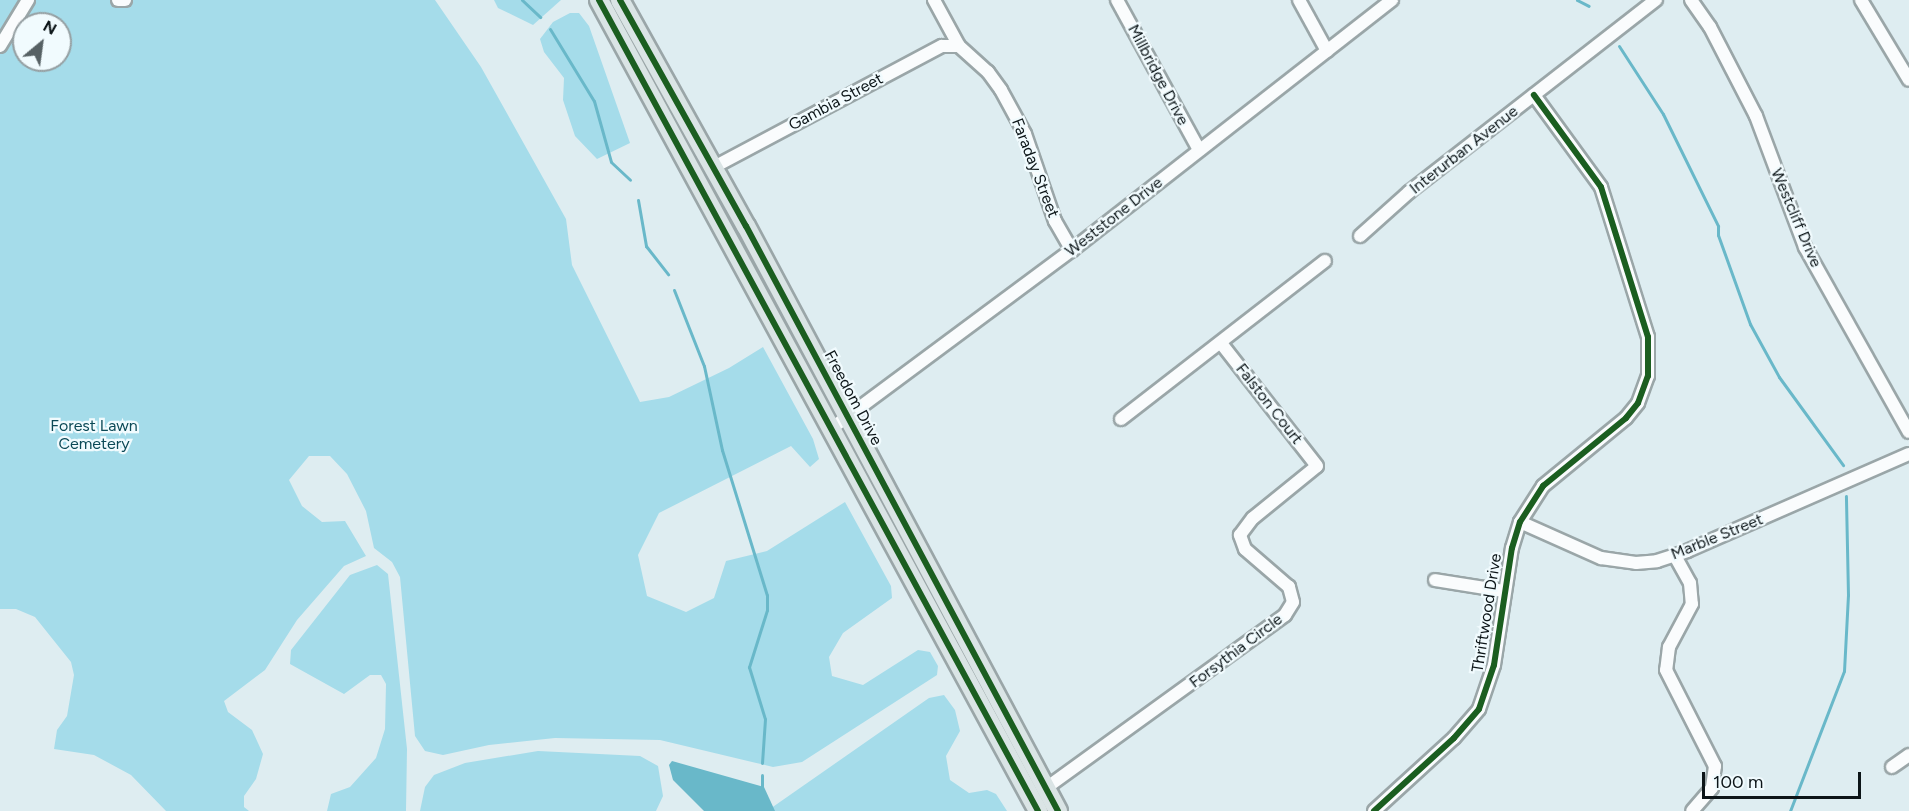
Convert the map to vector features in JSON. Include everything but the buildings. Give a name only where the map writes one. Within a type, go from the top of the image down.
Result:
[{"type":"main road","name":"Freedom Drive","points":[[599,0],[1038,811]]},
{"type":"main road","name":"Freedom Drive","points":[[620,0],[714,167],[1058,811]]},
{"type":"street","points":[[0,46],[28,0]]},
{"type":"street","points":[[118,0],[125,0]]},
{"type":"street","name":"Faraday Street","points":[[934,0],[959,46],[988,72],[1001,90],[1025,134],[1054,221],[1072,250]]},
{"type":"street","name":"Millbridge Drive","points":[[1117,0],[1199,150]]},
{"type":"street","points":[[1299,0],[1327,51]]},
{"type":"street","name":"Weststone Drive","points":[[832,428],[1072,250],[1392,0]]},
{"type":"street","name":"Interurban Avenue","points":[[1360,236],[1656,0]]},
{"type":"street","name":"Westcliff Drive","points":[[1691,0],[1710,27],[1756,117],[1805,247],[1909,432]]},
{"type":"street","points":[[1861,0],[1907,73]]},
{"type":"street","name":"Gambia Street","points":[[714,167],[942,46],[959,46]]},
{"type":"street","name":"Thriftwood Drive","points":[[1374,811],[1454,738],[1479,709],[1494,665],[1504,591],[1520,522],[1544,486],[1615,429],[1638,403],[1648,376],[1650,351],[1601,187],[1534,95]]},
{"type":"street","points":[[1121,419],[1325,261]]},
{"type":"street","name":"Falston Court","points":[[1221,343],[1317,466]]},
{"type":"street","name":"Marble Street","points":[[1520,522],[1618,562],[1647,562],[1675,556],[1909,454]]},
{"type":"street","name":"Forsythia Circle","points":[[1046,788],[1290,610],[1293,602],[1288,587],[1245,549],[1240,535],[1252,518],[1317,466]]},
{"type":"street","points":[[1675,556],[1690,583],[1692,604],[1669,647],[1666,670],[1715,766],[1713,788],[1692,811]]},
{"type":"street","points":[[1435,580],[1504,591]]},
{"type":"street","points":[[1892,767],[1909,755]]},
{"type":"green space","name":"Forest Lawn Cemetery","points":[[0,0],[435,0],[481,67],[566,219],[572,265],[640,402],[669,397],[729,368],[763,347],[813,439],[819,459],[810,467],[791,446],[659,513],[638,555],[647,596],[686,612],[714,598],[726,561],[767,551],[845,502],[891,586],[892,598],[843,633],[829,657],[832,676],[863,685],[918,650],[930,652],[938,666],[937,675],[802,762],[773,767],[660,740],[555,738],[489,745],[443,755],[425,751],[415,736],[400,577],[392,562],[374,548],[366,511],[347,474],[330,456],[309,456],[289,480],[302,506],[322,522],[345,521],[366,556],[344,566],[297,620],[265,670],[224,701],[228,712],[252,730],[263,754],[256,779],[244,796],[244,807],[249,811],[166,811],[131,775],[94,755],[54,749],[57,730],[67,716],[74,675],[71,662],[35,617],[16,609],[0,609]]},
{"type":"green space","points":[[494,0],[561,0],[533,25],[498,8]]},
{"type":"green space","points":[[570,13],[579,13],[589,26],[630,143],[597,159],[575,136],[563,100],[564,78],[544,52],[540,39],[553,22]]},
{"type":"green space","points":[[377,565],[388,574],[407,749],[406,811],[327,811],[331,794],[350,787],[376,758],[385,729],[386,684],[381,675],[370,675],[344,694],[290,664],[291,650],[350,575]]},
{"type":"green space","points":[[944,695],[955,710],[960,731],[946,756],[950,780],[969,793],[987,790],[996,794],[1007,811],[767,811],[929,698]]},
{"type":"green space","points":[[538,751],[640,756],[658,766],[663,796],[656,811],[420,811],[425,787],[434,775],[465,763]]},
{"type":"shaded area","points":[[672,761],[764,787],[775,811],[704,811],[673,780],[669,765]]},
{"type":"waterway","points":[[522,0],[540,17]]},
{"type":"waterway","points":[[1577,0],[1589,6]]},
{"type":"waterway","points":[[550,29],[594,101],[611,162],[630,180]]},
{"type":"waterway","points":[[1619,46],[1663,114],[1718,226],[1718,235],[1750,324],[1779,377],[1843,465]]},
{"type":"waterway","points":[[638,200],[646,246],[668,274]]},
{"type":"waterway","points":[[674,290],[704,366],[722,450],[767,595],[767,610],[749,667],[765,719],[762,763]]},
{"type":"waterway","points":[[1790,811],[1844,671],[1848,595],[1846,496]]},
{"type":"waterway","points":[[762,775],[762,789]]},
{"type":"cycle path","points":[[599,0],[1038,811]]},
{"type":"cycle path","points":[[620,0],[746,226],[1058,811]]},
{"type":"cycle path","points":[[1374,811],[1454,738],[1479,709],[1494,665],[1512,548],[1520,522],[1543,486],[1626,418],[1638,403],[1648,376],[1648,337],[1601,187],[1534,95]]}]
